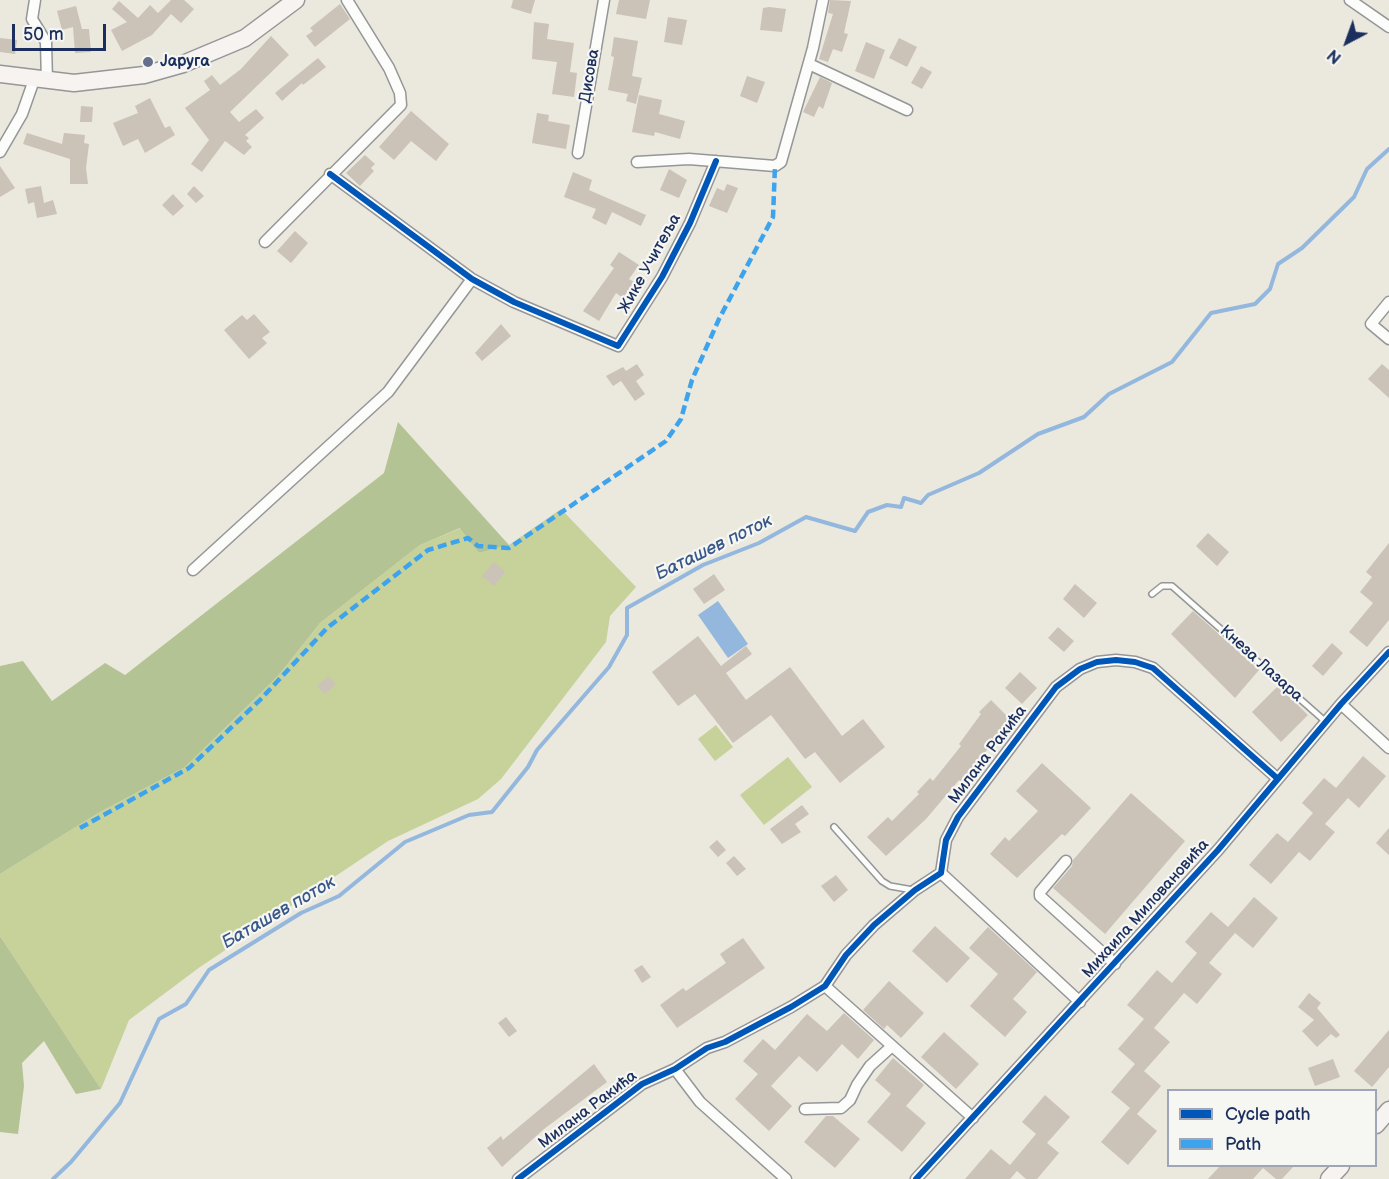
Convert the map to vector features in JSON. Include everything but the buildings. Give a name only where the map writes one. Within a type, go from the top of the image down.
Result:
[{"type":"street","points":[[0,152],[41,81],[46,42],[32,19],[35,0]]},
{"type":"street","points":[[0,74],[41,81],[111,80],[144,75],[183,64],[245,38],[296,0]]},
{"type":"street","points":[[265,242],[401,105],[400,93],[389,68],[347,0]]},
{"type":"street","name":"Дисова","points":[[578,153],[604,0]]},
{"type":"street","points":[[637,162],[689,159],[775,166],[781,162],[809,64],[823,0]]},
{"type":"street","points":[[1350,0],[1389,27]]},
{"type":"street","points":[[809,64],[906,110]]},
{"type":"street","name":"Жике Учитеља","points":[[472,279],[514,302],[618,346],[671,259],[690,223],[716,161]]},
{"type":"street","points":[[193,570],[388,392],[472,279],[330,174]]},
{"type":"street","points":[[1389,302],[1371,324],[1389,339]]},
{"type":"street","name":"Михаила Миловановића","points":[[916,1179],[1218,850],[1341,704],[1389,652]]},
{"type":"street","name":"Милана Ракића","points":[[518,1179],[642,1084],[675,1070],[706,1048],[744,1032],[825,986],[846,955],[874,925],[915,890],[941,873],[946,840],[958,818],[1056,687],[1072,674],[1097,662],[1126,660],[1153,668],[1278,780]]},
{"type":"street","points":[[1341,704],[1389,748]]},
{"type":"street","points":[[1066,861],[1040,892],[1040,896],[1115,964]]},
{"type":"street","points":[[941,873],[1080,1002]]},
{"type":"street","points":[[825,986],[973,1118]]},
{"type":"street","points":[[806,1109],[841,1108],[850,1100],[870,1066],[891,1047]]},
{"type":"street","points":[[675,1070],[700,1102],[786,1179]]},
{"type":"street","points":[[1377,1124],[1389,1110]]},
{"type":"street","points":[[1329,1179],[1340,1167]]},
{"type":"lane","name":"Кнеза Лазара","points":[[1152,594],[1159,588],[1169,586],[1196,606],[1326,722]]},
{"type":"lane","points":[[834,828],[882,881],[891,886],[915,890]]},
{"type":"green space","points":[[398,422],[509,545],[479,553],[460,528],[420,545],[320,623],[278,676],[185,767],[100,812],[0,874],[0,666],[23,661],[52,701],[105,663],[125,675],[384,473]]},
{"type":"green space","points":[[561,509],[636,587],[610,616],[606,642],[501,779],[478,799],[388,841],[200,967],[129,1020],[101,1089],[0,936],[0,874],[100,812],[185,767],[278,676],[320,623],[420,545],[461,528],[479,553],[509,545]]},
{"type":"green space","points":[[716,725],[733,747],[715,761],[698,739]]},
{"type":"green space","points":[[788,757],[812,787],[764,825],[740,795]]},
{"type":"green space","points":[[0,936],[101,1089],[76,1094],[44,1041],[22,1063],[24,1086],[18,1134],[0,1132]]},
{"type":"water","points":[[718,601],[748,644],[728,658],[698,615]]},
{"type":"waterway","name":"Баташев поток","points":[[53,1179],[71,1162],[120,1103],[159,1019],[186,1004],[209,970],[301,913],[339,896],[405,842],[469,815],[492,812],[528,767],[537,750],[609,667],[627,635],[627,608],[703,565],[759,543],[806,517],[855,531],[868,512],[887,505],[901,507],[904,498],[921,503],[928,495],[979,473],[1038,434],[1084,417],[1109,394],[1172,362],[1211,313],[1255,304],[1270,289],[1278,264],[1302,248],[1354,197],[1367,169],[1389,149]]},
{"type":"marked path","points":[[80,828],[189,768],[260,700],[327,628],[428,550],[468,538],[478,546],[509,548],[666,441],[681,419],[692,380],[719,319],[773,217],[775,166]]},
{"type":"cycle path","points":[[330,174],[472,279],[514,302],[618,346],[662,277],[690,223],[716,161]]},
{"type":"cycle path","points":[[916,1179],[1218,850],[1341,704],[1389,652]]},
{"type":"cycle path","points":[[518,1179],[642,1084],[675,1069],[707,1048],[725,1042],[791,1007],[825,986],[846,955],[874,925],[915,890],[941,873],[946,840],[958,817],[1056,687],[1080,669],[1097,662],[1116,660],[1135,662],[1153,668],[1278,779]]},
{"type":"place","name":"Јаруга","points":[[148,62]]}]
